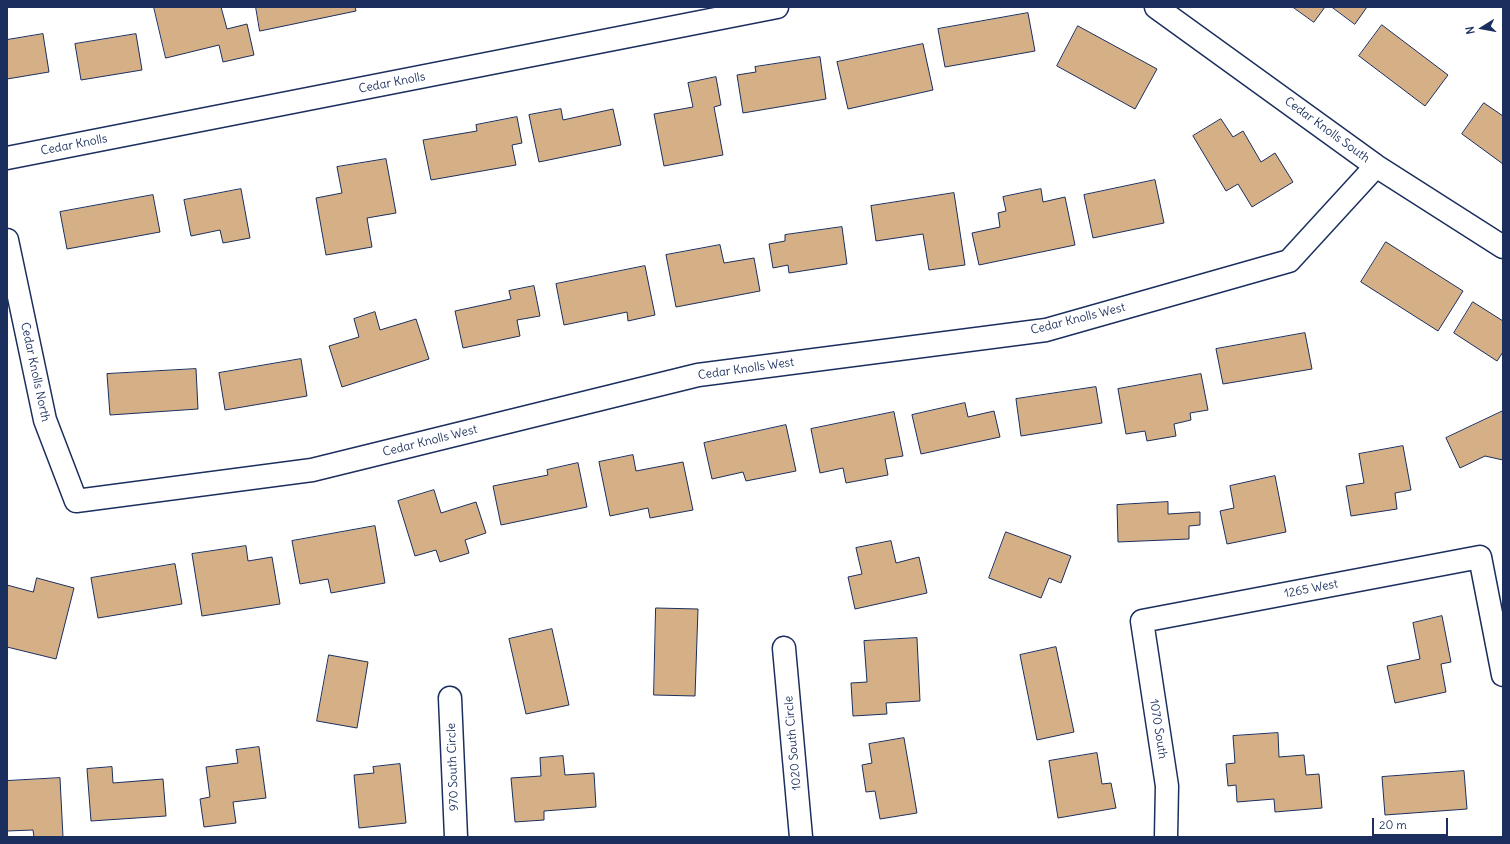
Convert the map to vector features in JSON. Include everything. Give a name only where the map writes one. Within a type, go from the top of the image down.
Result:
[{"type":"street","name":"Cedar Knolls","points":[[7,158],[777,7]]},
{"type":"street","name":"Cedar Knolls South","points":[[1156,7],[1376,166],[1503,247]]},
{"type":"street","name":"Cedar Knolls West","points":[[76,501],[312,470],[698,375],[1046,330],[1289,261],[1376,166]]},
{"type":"street","name":"Cedar Knolls North","points":[[7,240],[45,420],[76,501]]},
{"type":"street","name":"1265 West","points":[[1142,621],[1480,557],[1503,675]]},
{"type":"street","name":"1070 South","points":[[1142,621],[1167,786],[1166,837]]},
{"type":"street","name":"1020 South Circle","points":[[784,648],[801,837]]},
{"type":"street","name":"970 South Circle","points":[[450,698],[456,837]]},
{"type":"building","points":[[154,7],[221,7],[227,29],[247,24],[254,55],[223,62],[219,45],[166,58]]},
{"type":"building","points":[[256,7],[355,7],[356,11],[260,31]]},
{"type":"building","points":[[1293,7],[1325,7],[1314,22]]},
{"type":"building","points":[[1332,7],[1367,7],[1355,24]]},
{"type":"building","points":[[1028,13],[1035,51],[945,67],[938,29]]},
{"type":"building","points":[[1382,25],[1448,75],[1425,106],[1359,56]]},
{"type":"building","points":[[1078,26],[1157,69],[1135,109],[1057,66]]},
{"type":"building","points":[[43,34],[49,72],[7,79],[7,40]]},
{"type":"building","points":[[136,34],[142,70],[81,80],[75,44]]},
{"type":"building","points":[[923,44],[933,90],[848,109],[837,62]]},
{"type":"building","points":[[820,57],[826,99],[743,113],[737,75],[756,72],[755,67]]},
{"type":"building","points":[[716,77],[721,105],[714,107],[723,155],[664,166],[654,114],[693,107],[688,83]]},
{"type":"building","points":[[1484,103],[1503,116],[1503,164],[1462,134]]},
{"type":"building","points":[[561,109],[563,120],[613,109],[621,145],[539,162],[529,115]]},
{"type":"building","points":[[517,117],[522,143],[512,145],[516,165],[431,180],[423,140],[477,131],[476,125]]},
{"type":"building","points":[[1221,119],[1233,137],[1243,131],[1261,162],[1275,153],[1293,182],[1252,207],[1238,184],[1226,191],[1193,136]]},
{"type":"building","points":[[386,159],[396,213],[367,218],[372,247],[326,255],[316,198],[342,193],[337,167]]},
{"type":"building","points":[[1155,180],[1164,223],[1093,238],[1084,195]]},
{"type":"building","points":[[241,189],[250,238],[223,243],[220,230],[191,236],[184,200]]},
{"type":"building","points":[[1041,189],[1043,202],[1065,197],[1075,245],[979,265],[972,233],[1000,227],[998,213],[1006,211],[1003,197]]},
{"type":"building","points":[[954,193],[965,265],[929,270],[923,234],[876,241],[871,206]]},
{"type":"building","points":[[153,195],[160,232],[67,249],[60,212]]},
{"type":"building","points":[[842,227],[847,264],[789,273],[788,265],[773,268],[769,244],[785,241],[785,235]]},
{"type":"building","points":[[1386,242],[1463,291],[1438,331],[1361,282]]},
{"type":"building","points":[[720,245],[724,263],[754,258],[760,291],[676,307],[666,255]]},
{"type":"building","points":[[645,266],[655,315],[628,321],[627,312],[564,325],[556,284]]},
{"type":"building","points":[[534,286],[540,316],[517,320],[520,336],[463,348],[455,311],[511,299],[509,291]]},
{"type":"building","points":[[1473,302],[1503,321],[1503,352],[1497,361],[1454,333]]},
{"type":"building","points":[[375,312],[380,330],[416,319],[429,359],[342,387],[329,346],[359,337],[354,319]]},
{"type":"building","points":[[1305,333],[1312,369],[1223,384],[1216,349]]},
{"type":"building","points":[[301,359],[307,396],[225,410],[219,373]]},
{"type":"building","points":[[196,369],[198,409],[110,415],[107,374]]},
{"type":"building","points":[[1201,374],[1208,410],[1190,413],[1191,420],[1174,424],[1176,436],[1147,441],[1145,431],[1126,434],[1118,389]]},
{"type":"building","points":[[1096,387],[1102,423],[1021,436],[1016,399]]},
{"type":"building","points":[[965,403],[968,417],[994,411],[1000,437],[921,454],[912,415]]},
{"type":"building","points":[[1503,411],[1503,460],[1485,456],[1460,468],[1446,438]]},
{"type":"building","points":[[894,412],[903,456],[885,459],[888,475],[846,483],[843,468],[820,473],[811,429]]},
{"type":"building","points":[[786,425],[796,471],[746,481],[743,472],[712,479],[704,443]]},
{"type":"building","points":[[1403,446],[1411,490],[1395,493],[1397,509],[1351,516],[1346,486],[1364,483],[1359,454]]},
{"type":"building","points":[[633,455],[636,471],[683,462],[693,510],[650,518],[648,508],[610,516],[599,462]]},
{"type":"building","points":[[578,463],[587,507],[501,525],[493,486],[548,475],[547,470]]},
{"type":"building","points":[[1275,476],[1286,532],[1227,544],[1220,511],[1234,508],[1230,486]]},
{"type":"building","points":[[434,490],[441,513],[476,502],[486,533],[465,540],[469,553],[440,562],[436,550],[415,556],[398,501]]},
{"type":"building","points":[[1168,502],[1168,514],[1200,512],[1200,525],[1189,526],[1189,539],[1118,542],[1117,505]]},
{"type":"building","points":[[375,526],[385,583],[331,593],[328,579],[300,584],[292,541]]},
{"type":"building","points":[[1006,532],[1071,556],[1061,583],[1049,578],[1041,598],[989,578]]},
{"type":"building","points":[[891,541],[896,563],[919,557],[927,593],[855,609],[848,577],[862,574],[856,548]]},
{"type":"building","points":[[246,546],[248,561],[272,557],[280,604],[202,616],[192,554]]},
{"type":"building","points":[[175,564],[182,604],[98,618],[91,578]]},
{"type":"building","points":[[37,578],[74,588],[56,659],[7,647],[7,585],[33,592]]},
{"type":"building","points":[[656,608],[698,609],[695,696],[654,695]]},
{"type":"building","points":[[1442,616],[1451,662],[1441,664],[1446,692],[1395,703],[1387,666],[1420,659],[1413,623]]},
{"type":"building","points":[[552,629],[569,705],[526,714],[509,639]]},
{"type":"building","points":[[917,638],[920,701],[886,703],[887,714],[853,716],[851,683],[867,682],[864,641]]},
{"type":"building","points":[[1056,647],[1074,732],[1037,740],[1020,655]]},
{"type":"building","points":[[329,655],[368,662],[357,728],[317,721]]},
{"type":"building","points":[[1278,733],[1279,757],[1304,755],[1306,775],[1319,774],[1322,808],[1275,812],[1274,799],[1237,802],[1236,785],[1228,786],[1226,764],[1235,763],[1233,736]]},
{"type":"building","points":[[904,738],[917,813],[880,819],[875,791],[866,792],[862,765],[872,763],[869,744]]},
{"type":"building","points":[[259,747],[266,798],[233,802],[236,823],[204,827],[200,799],[210,797],[206,767],[238,763],[236,750]]},
{"type":"building","points":[[1097,753],[1102,784],[1111,783],[1116,808],[1058,818],[1049,761]]},
{"type":"building","points":[[563,756],[565,775],[594,773],[596,807],[544,811],[544,820],[515,822],[511,778],[541,776],[540,758]]},
{"type":"building","points":[[400,764],[406,823],[359,828],[354,775],[374,773],[373,767]]},
{"type":"building","points":[[112,767],[113,783],[163,779],[166,816],[91,821],[87,769]]},
{"type":"building","points":[[1464,771],[1467,809],[1385,815],[1382,777]]},
{"type":"building","points":[[60,778],[63,837],[34,837],[33,830],[7,831],[7,781]]}]
